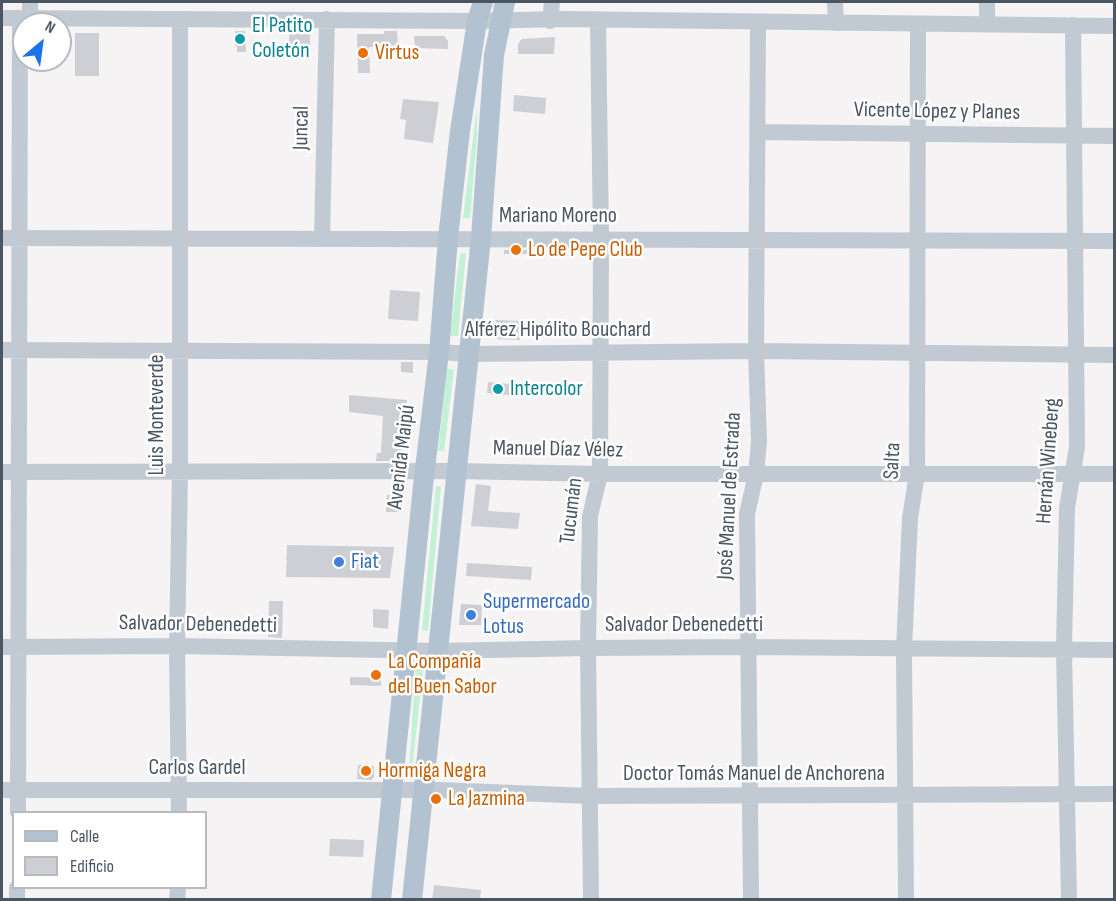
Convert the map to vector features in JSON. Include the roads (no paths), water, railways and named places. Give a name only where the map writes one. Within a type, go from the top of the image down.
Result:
[{"type":"main road","name":"Avenida Maipú","points":[[381,900],[460,130],[477,21],[483,2]]},
{"type":"main road","points":[[412,900],[481,238],[494,55],[502,11]]},
{"type":"street","points":[[197,2],[198,19]]},
{"type":"street","points":[[552,2],[556,20]]},
{"type":"street","points":[[556,20],[562,2]]},
{"type":"street","points":[[835,2],[836,23]]},
{"type":"street","points":[[987,2],[987,24]]},
{"type":"street","points":[[72,15],[180,19],[477,21],[502,11],[556,20],[1114,26]]},
{"type":"street","name":"Luis Monteverde","points":[[179,811],[177,646],[180,472],[180,19]]},
{"type":"street","name":"Juncal","points":[[322,238],[327,19]]},
{"type":"street","name":"Tucumán","points":[[591,900],[588,648],[590,516],[600,474],[601,352],[598,21]]},
{"type":"street","name":"José Manuel de Estrada","points":[[751,900],[747,514],[756,474],[759,441],[756,351],[758,22]]},
{"type":"street","name":"Salta","points":[[906,900],[904,650],[910,518],[917,474],[918,24]]},
{"type":"street","name":"Hernán Wineberg","points":[[1069,900],[1064,649],[1067,508],[1077,447],[1073,25]]},
{"type":"street","points":[[17,811],[10,790],[10,350],[19,237],[25,72]]},
{"type":"street","name":"Vicente López y Planes","points":[[759,132],[1114,136]]},
{"type":"street","name":"Mariano Moreno","points":[[2,238],[1114,241]]},
{"type":"street","name":"Alférez Hipólito Bouchard","points":[[10,350],[469,354],[756,351],[1114,355]]},
{"type":"street","name":"Manuel Díaz Vélez","points":[[10,472],[456,471],[600,474],[1114,474]]},
{"type":"street","name":"Salvador Debenedetti","points":[[10,647],[177,646],[438,651],[747,647],[1114,650]]},
{"type":"street","name":"Carlos Gardel","points":[[10,790],[393,790]]},
{"type":"street","name":"Doctor Tomás Manuel de Anchorena","points":[[393,790],[591,796],[1114,794]]},
{"type":"place","name":"El Patito Coletón","points":[[240,39]]},
{"type":"place","name":"Virtus","points":[[363,53]]},
{"type":"place","name":"Lo de Pepe Club","points":[[516,250]]},
{"type":"place","name":"Intercolor","points":[[498,389]]},
{"type":"place","name":"Fiat","points":[[339,562]]},
{"type":"place","name":"Supermercado Lotus","points":[[471,615]]},
{"type":"place","name":"La Compañía del Buen Sabor","points":[[376,675]]},
{"type":"place","name":"Hormiga Negra","points":[[366,771]]},
{"type":"place","name":"La Jazmina","points":[[436,799]]}]
